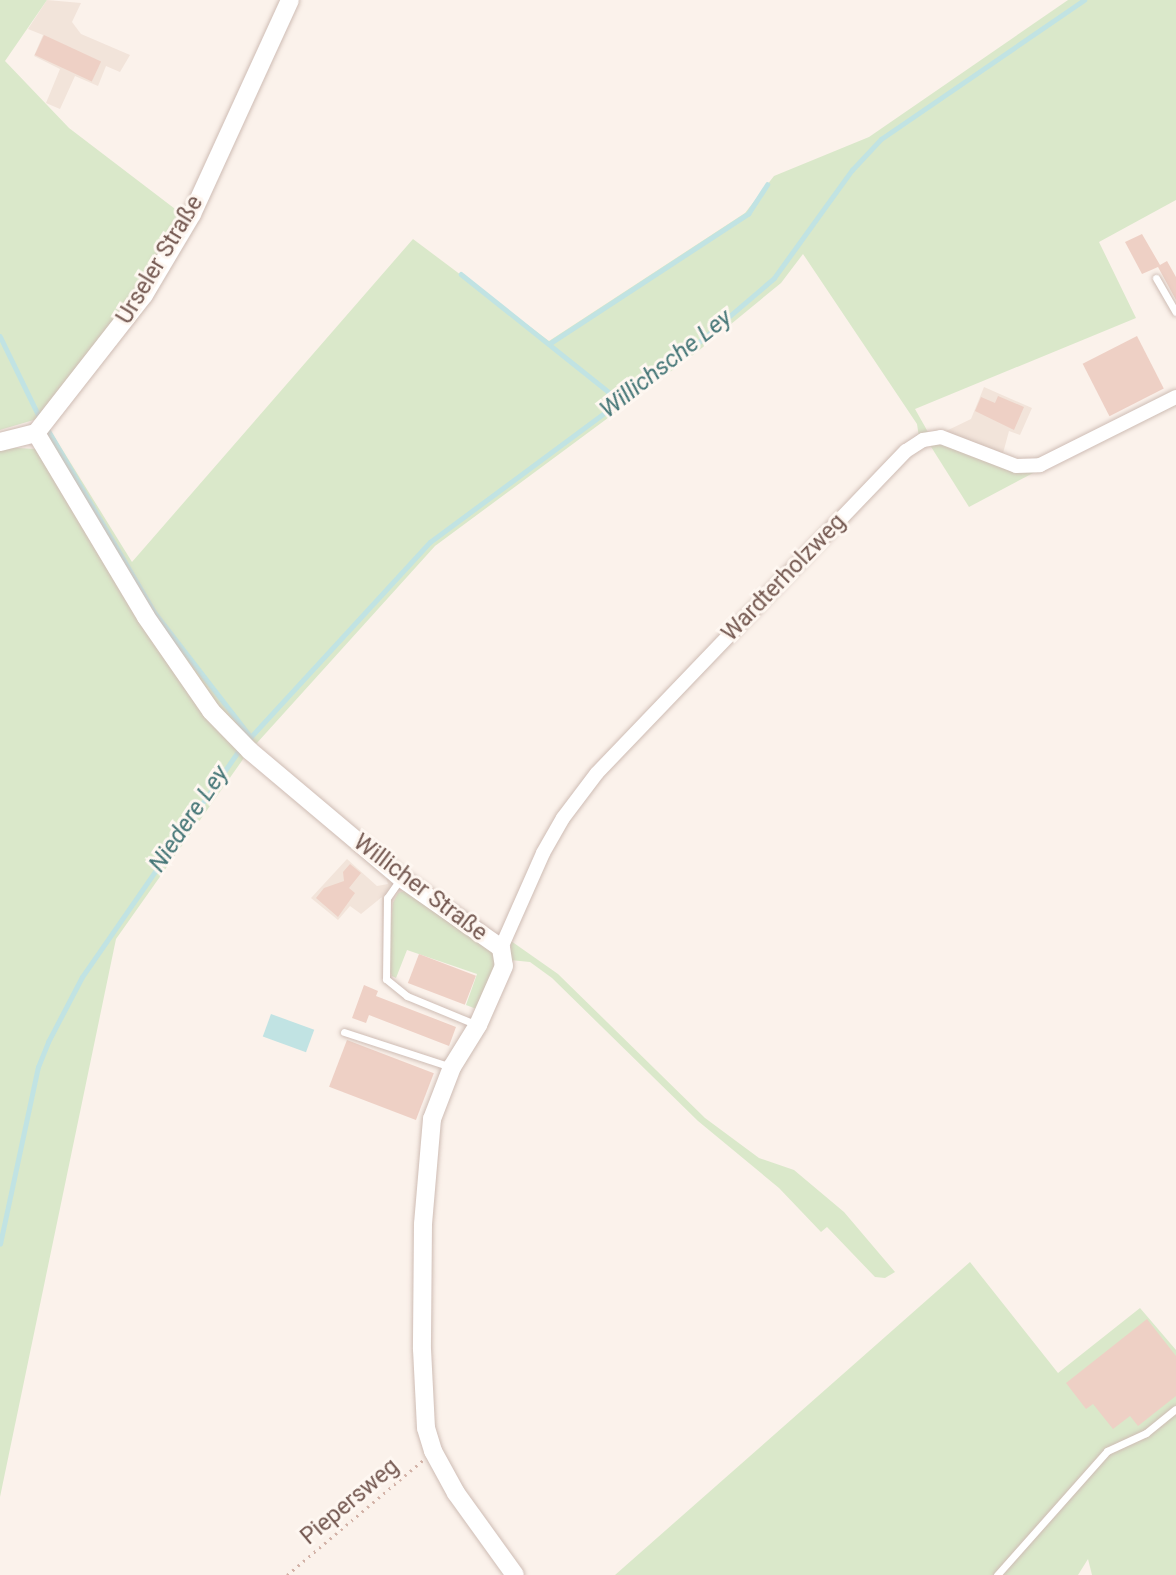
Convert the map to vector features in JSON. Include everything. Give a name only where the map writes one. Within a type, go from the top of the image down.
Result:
[{"type":"street","name":"Urseler Straße","points":[[36,433],[144,295],[192,214],[290,0]]},
{"type":"street","name":"Wardterholzweg","points":[[502,948],[550,842],[597,774],[906,451],[923,440],[941,437],[1016,466],[1040,466],[1176,397]]},
{"type":"street","points":[[0,442],[36,433]]},
{"type":"street","name":"Willicher Straße","points":[[36,433],[146,617],[211,711],[250,751],[401,878],[502,948],[504,966],[478,1026],[452,1067],[432,1119],[423,1224],[422,1349],[426,1428],[433,1451],[456,1493],[515,1575]]},
{"type":"lane","points":[[1156,278],[1176,312]]},
{"type":"lane","points":[[401,878],[387,898],[386,979],[407,996],[478,1026]]},
{"type":"lane","points":[[344,1032],[452,1067]]},
{"type":"lane","points":[[997,1575],[1107,1451],[1146,1433],[1176,1409]]},
{"type":"path","name":"Piepersweg","points":[[287,1575],[433,1451]]},
{"type":"shaded area","points":[[47,0],[81,3],[72,22],[81,34],[130,55],[120,72],[106,66],[98,86],[75,76],[60,109],[46,103],[60,69],[34,56],[43,35],[28,29]]},
{"type":"shaded area","points":[[984,387],[1032,408],[1020,435],[1009,431],[1002,457],[942,433],[971,419]]},
{"type":"shaded area","points":[[347,859],[377,886],[388,884],[384,871],[408,890],[387,964],[392,976],[383,982],[382,897],[361,914],[350,906],[338,920],[311,898]]},
{"type":"green space","points":[[0,0],[47,0],[5,61],[69,128],[183,215],[139,292],[37,419],[0,430]]},
{"type":"green space","points":[[1068,0],[1176,0],[1176,200],[1099,242],[1136,318],[915,409],[928,432],[919,437],[917,424],[803,254],[781,283],[697,352],[435,546],[246,755],[116,939],[0,1497],[0,447],[36,449],[142,620],[188,671],[43,436],[49,428],[132,562],[413,239],[549,341],[745,213],[774,176],[869,137]]},
{"type":"green space","points":[[940,441],[1037,471],[969,507],[928,442]]},
{"type":"green space","points":[[408,890],[495,948],[500,964],[479,1010],[466,1005],[477,974],[407,950],[396,978],[392,976],[387,965],[393,903],[398,893]]},
{"type":"green space","points":[[511,941],[558,974],[705,1118],[759,1158],[794,1170],[844,1212],[895,1272],[885,1278],[875,1277],[827,1227],[821,1232],[779,1188],[698,1121],[552,978],[530,962],[510,960]]},
{"type":"green space","points":[[970,1262],[1058,1373],[1140,1308],[1176,1350],[1176,1575],[1092,1575],[1088,1559],[1078,1575],[615,1575]]},
{"type":"water","points":[[271,1014],[314,1030],[306,1052],[263,1037]]},
{"type":"building","points":[[44,35],[101,62],[92,82],[35,55]]},
{"type":"building","points":[[1142,234],[1160,265],[1167,261],[1176,277],[1176,300],[1158,267],[1142,274],[1125,242]]},
{"type":"building","points":[[1137,336],[1164,389],[1109,416],[1083,364]]},
{"type":"building","points":[[998,396],[1024,407],[1014,430],[975,411],[981,397],[995,403]]},
{"type":"building","points":[[350,864],[361,873],[349,888],[355,893],[338,917],[316,898],[324,888],[344,881],[343,872]]},
{"type":"building","points":[[419,954],[476,976],[465,1005],[408,983]]},
{"type":"building","points":[[364,985],[378,991],[376,996],[456,1027],[449,1046],[369,1015],[366,1023],[352,1018]]},
{"type":"building","points":[[347,1040],[434,1073],[416,1120],[329,1087]]},
{"type":"building","points":[[1147,1319],[1176,1356],[1176,1396],[1138,1426],[1130,1416],[1113,1429],[1093,1404],[1086,1409],[1066,1383]]},
{"type":"waterway","name":"Willichsche Ley","points":[[247,741],[430,542],[691,349],[774,278],[852,170],[881,139],[1084,0]]},
{"type":"waterway","points":[[549,344],[748,214],[767,185]]},
{"type":"waterway","points":[[461,274],[619,400]]},
{"type":"waterway","name":"Niedere Ley","points":[[0,336],[39,416]]},
{"type":"waterway","name":"Niedere Ley","points":[[48,430],[155,613],[251,737]]},
{"type":"waterway","name":"Niedere Ley","points":[[0,1244],[38,1067],[48,1042],[82,977],[241,747]]}]
